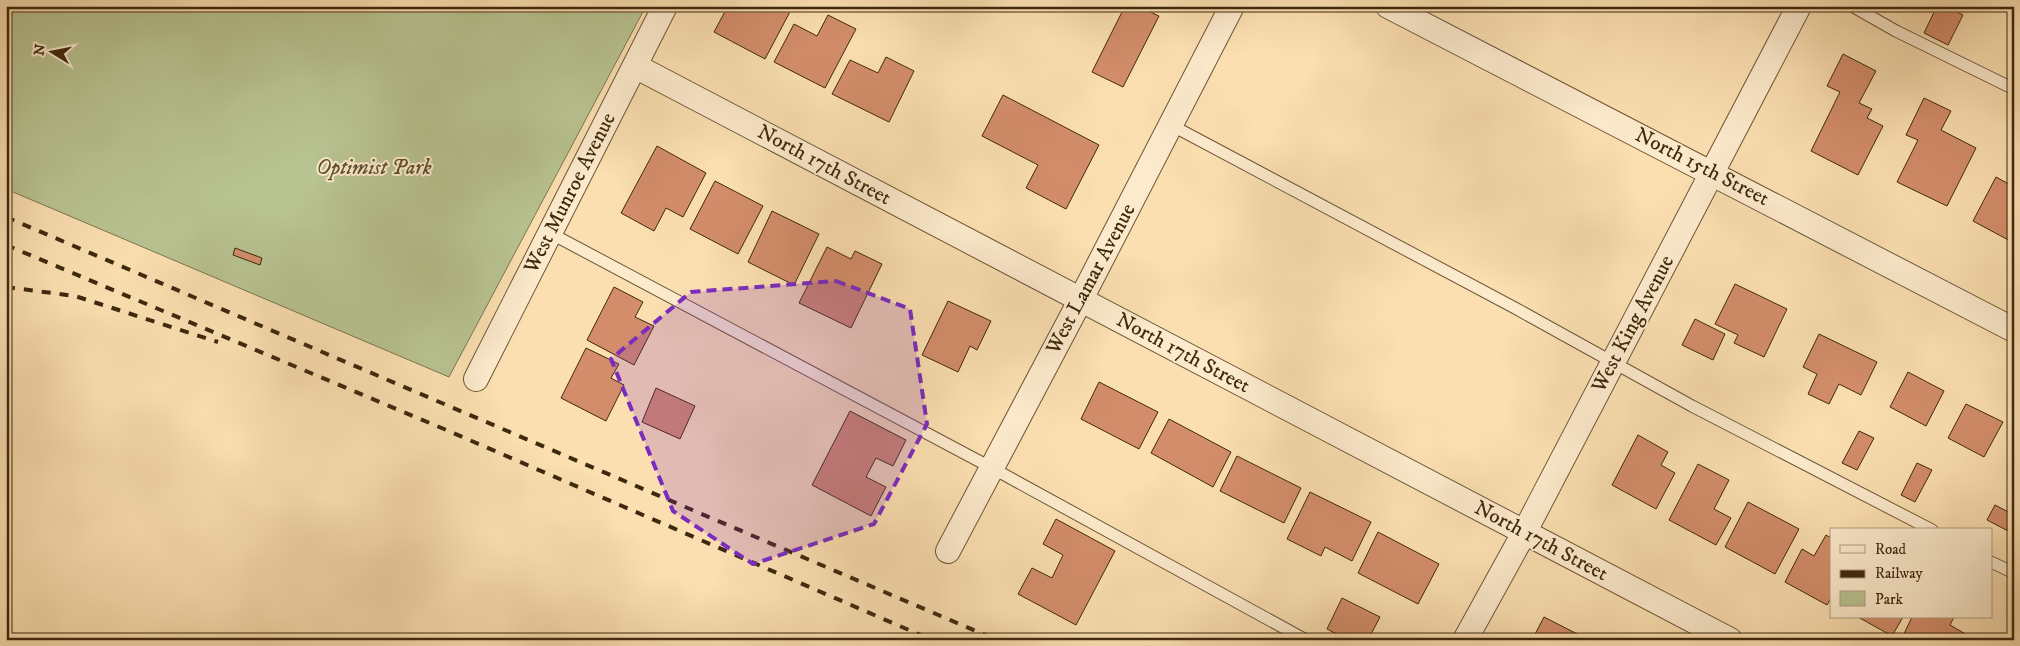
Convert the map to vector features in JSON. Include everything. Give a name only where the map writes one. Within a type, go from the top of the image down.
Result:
[{"type":"street","name":"West Munroe Avenue","points":[[476,379],[665,6]]},
{"type":"street","name":"West Lamar Avenue","points":[[948,551],[1232,6]]},
{"type":"street","name":"North 15th Street","points":[[1388,6],[1712,172],[2014,330]]},
{"type":"street","name":"West King Avenue","points":[[1465,640],[1524,533],[1799,6]]},
{"type":"street","name":"North 17th Street","points":[[635,66],[1730,640]]},
{"type":"lane","points":[[1852,6],[1896,31],[2014,90]]},
{"type":"lane","points":[[1171,124],[1498,299],[1613,363],[1928,528]]},
{"type":"lane","points":[[550,233],[992,468],[1306,640]]},
{"type":"lane","points":[[1992,562],[2014,573]]},
{"type":"highlighted area","points":[[836,281],[910,309],[927,424],[874,524],[753,564],[673,511],[611,359],[691,292]]},
{"type":"green space","name":"Optimist Park","points":[[6,6],[646,6],[449,377],[6,189]]},
{"type":"building","points":[[728,6],[793,6],[765,59],[714,32]]},
{"type":"building","points":[[1125,6],[1148,6],[1146,10],[1159,16],[1123,87],[1092,72]]},
{"type":"building","points":[[1937,6],[1945,6],[1963,15],[1948,45],[1924,33]]},
{"type":"building","points":[[828,15],[856,29],[825,88],[774,62],[794,24],[817,36]]},
{"type":"building","points":[[1843,54],[1876,71],[1859,103],[1872,109],[1867,118],[1883,126],[1858,175],[1811,151],[1840,92],[1827,86]]},
{"type":"building","points":[[886,57],[914,71],[889,122],[832,94],[850,60],[878,73]]},
{"type":"building","points":[[1003,95],[1099,145],[1066,209],[1026,188],[1038,165],[982,136]]},
{"type":"building","points":[[1924,98],[1951,111],[1941,130],[1976,148],[1947,206],[1897,182],[1918,140],[1906,135]]},
{"type":"building","points":[[657,146],[706,173],[683,217],[666,208],[654,231],[621,213]]},
{"type":"building","points":[[1996,177],[2014,187],[2014,243],[1973,221]]},
{"type":"building","points":[[715,181],[763,206],[738,254],[690,229]]},
{"type":"building","points":[[772,211],[819,234],[794,285],[748,262]]},
{"type":"building","points":[[827,247],[851,259],[855,251],[882,264],[851,328],[799,303]]},
{"type":"building","points":[[235,248],[262,258],[260,265],[233,255]]},
{"type":"building","points":[[1735,284],[1787,309],[1764,357],[1734,343],[1738,335],[1715,324]]},
{"type":"building","points":[[614,287],[643,302],[635,317],[654,326],[634,365],[587,340]]},
{"type":"building","points":[[948,301],[991,321],[977,350],[970,346],[958,372],[922,355]]},
{"type":"building","points":[[1695,319],[1725,334],[1713,360],[1682,345]]},
{"type":"building","points":[[1819,334],[1877,362],[1861,395],[1839,384],[1829,404],[1808,394],[1817,374],[1803,367]]},
{"type":"building","points":[[586,348],[619,364],[611,378],[624,385],[606,421],[561,398]]},
{"type":"building","points":[[1908,372],[1944,391],[1926,426],[1890,407]]},
{"type":"building","points":[[1099,382],[1158,412],[1139,449],[1081,419]]},
{"type":"building","points":[[656,388],[695,406],[680,439],[642,422]]},
{"type":"building","points":[[1966,404],[2003,422],[1984,457],[1948,438]]},
{"type":"building","points":[[850,411],[906,440],[893,466],[876,458],[866,477],[886,487],[871,516],[812,485]]},
{"type":"building","points":[[1169,419],[1231,452],[1213,487],[1151,453]]},
{"type":"building","points":[[1859,431],[1874,438],[1857,470],[1842,463]]},
{"type":"building","points":[[1638,435],[1668,452],[1661,465],[1675,473],[1656,509],[1612,485]]},
{"type":"building","points":[[1237,456],[1301,488],[1284,523],[1220,491]]},
{"type":"building","points":[[2014,456],[2014,471],[2008,468]]},
{"type":"building","points":[[1917,463],[1932,470],[1915,502],[1901,495]]},
{"type":"building","points":[[1698,464],[1729,480],[1714,509],[1731,518],[1716,545],[1669,520]]},
{"type":"building","points":[[1310,492],[1371,522],[1352,561],[1325,547],[1321,556],[1287,539]]},
{"type":"building","points":[[1748,502],[1799,529],[1775,574],[1725,547]]},
{"type":"building","points":[[1995,505],[2014,515],[2014,534],[1987,520]]},
{"type":"building","points":[[1056,519],[1115,551],[1076,625],[1018,594],[1032,568],[1052,578],[1063,555],[1043,544]]},
{"type":"building","points":[[1378,532],[1439,564],[1418,604],[1358,573]]},
{"type":"building","points":[[1826,535],[1830,537],[1830,600],[1827,605],[1785,582],[1802,549],[1814,556]]},
{"type":"building","points":[[1342,598],[1380,617],[1368,640],[1348,640],[1327,629]]},
{"type":"building","points":[[1544,617],[1589,640],[1532,640]]},
{"type":"building","points":[[1860,618],[1902,618],[1892,636]]},
{"type":"building","points":[[1912,618],[1954,618],[1950,625],[1967,635],[1965,640],[1901,640]]},
{"type":"railway","points":[[6,217],[997,640]]},
{"type":"railway","points":[[6,245],[444,429],[932,640]]},
{"type":"railway","points":[[6,287],[75,296],[218,342]]}]
